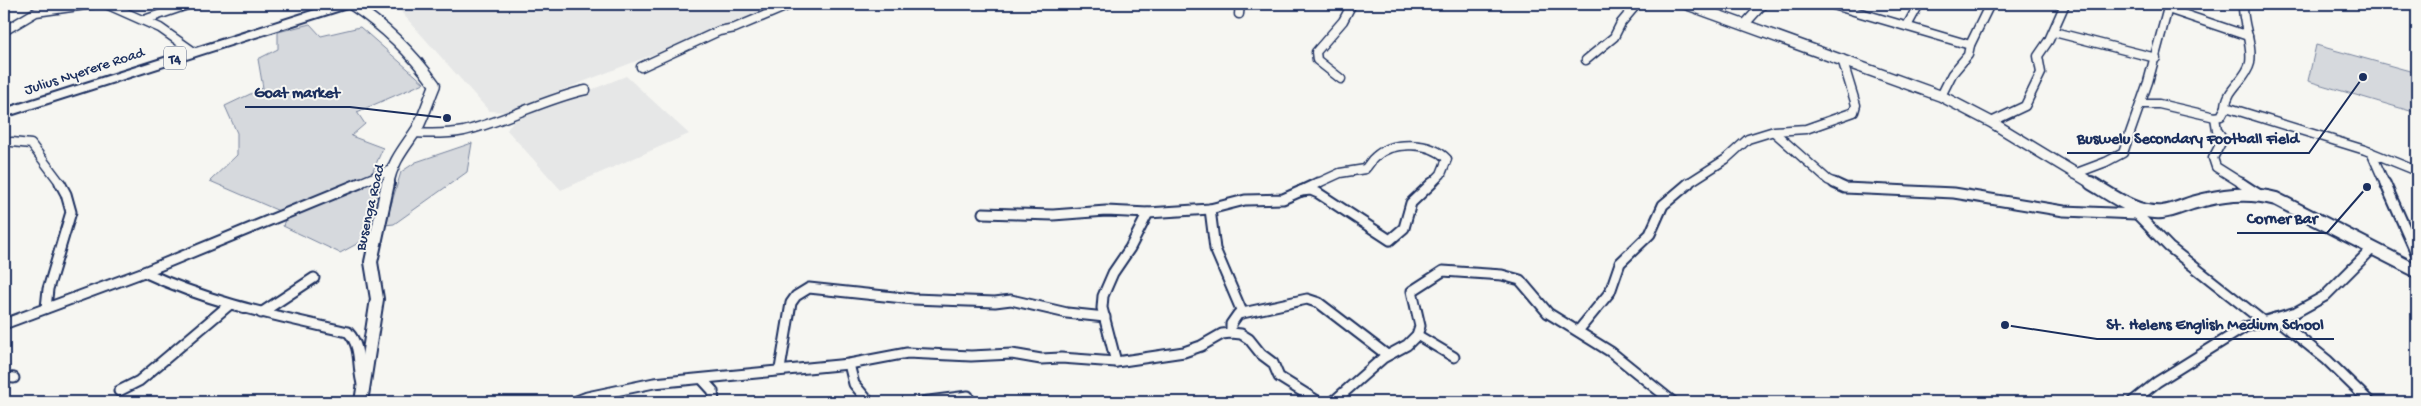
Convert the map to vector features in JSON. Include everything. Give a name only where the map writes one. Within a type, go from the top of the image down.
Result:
[{"type":"highway","name":"Julius Nyerere Road","points":[[4,113],[346,4]]},
{"type":"main road","points":[[1686,4],[1941,96],[1991,122],[2132,210],[2163,212],[2240,192],[2258,194],[2276,199],[2417,271]]},
{"type":"street","points":[[4,31],[36,12],[76,8],[93,4]]},
{"type":"street","points":[[106,4],[160,28],[194,52]]},
{"type":"street","points":[[144,20],[190,4]]},
{"type":"street","name":"Busenga Road","points":[[350,4],[366,14],[421,66],[435,85],[414,133],[400,151],[391,170],[371,262],[377,299],[362,402]]},
{"type":"street","points":[[641,67],[713,34],[740,26],[792,4]]},
{"type":"street","points":[[1239,14],[1240,4]]},
{"type":"street","points":[[1341,79],[1317,60],[1316,52],[1343,21],[1352,4]]},
{"type":"street","points":[[1586,60],[1614,37],[1621,23],[1636,4]]},
{"type":"street","points":[[1744,25],[1763,4]]},
{"type":"street","points":[[1830,4],[1842,5],[1970,45]]},
{"type":"street","points":[[1907,26],[1919,4]]},
{"type":"street","points":[[1941,96],[1952,74],[1968,55],[1970,45],[1990,4]]},
{"type":"street","points":[[1991,122],[2025,106],[2041,73],[2038,56],[2054,32],[2062,4]]},
{"type":"street","points":[[2141,104],[2159,104],[2215,118],[2225,113],[2225,105],[2229,94],[2247,70],[2250,57],[2248,36],[2243,19],[2243,4]]},
{"type":"street","points":[[2074,174],[2123,153],[2129,145],[2156,58],[2169,6],[2248,36]]},
{"type":"street","points":[[2054,32],[2156,58]]},
{"type":"street","points":[[1578,331],[1610,292],[1624,258],[1650,234],[1668,198],[1726,158],[1748,139],[1774,132],[1806,129],[1842,118],[1854,112],[1856,105],[1842,59]]},
{"type":"street","points":[[414,133],[435,136],[469,132],[566,94],[586,90]]},
{"type":"street","points":[[2145,93],[2159,104]]},
{"type":"street","points":[[2226,107],[2370,152],[2417,171]]},
{"type":"street","points":[[2184,111],[2217,130]]},
{"type":"street","points":[[2215,118],[2217,130],[2223,139],[2214,158],[2216,167],[2258,194]]},
{"type":"street","points":[[1774,132],[1828,180],[1850,189],[1949,193],[2064,211],[2132,210],[2169,246],[2264,322]]},
{"type":"street","points":[[12,142],[28,142],[31,144],[54,174],[70,202],[71,212],[48,290],[46,308]]},
{"type":"street","points":[[983,212],[1053,215],[1106,211],[1148,213],[1210,209],[1245,200],[1283,199],[1300,191],[1340,173],[1364,169],[1375,156],[1405,144],[1439,152],[1447,159],[1441,174],[1411,203],[1404,228],[1390,240],[1318,193],[1311,190],[1300,191]]},
{"type":"street","points":[[2370,152],[2417,255]]},
{"type":"street","points":[[4,324],[144,272],[391,170]]},
{"type":"street","points":[[1210,209],[1215,248],[1242,312]]},
{"type":"street","points":[[1116,362],[1102,308],[1105,288],[1130,248],[1148,213]]},
{"type":"street","points":[[2136,401],[2157,382],[2245,327],[2296,312],[2324,296],[2372,249]]},
{"type":"street","points":[[1333,402],[1387,355],[1407,345],[1417,335],[1420,326],[1412,291],[1443,271],[1502,275],[1520,280],[1548,313],[1627,364],[1673,402]]},
{"type":"street","points":[[144,272],[180,290],[229,305],[348,332],[356,338],[359,345],[358,372],[364,389]]},
{"type":"street","points":[[261,313],[314,278]]},
{"type":"street","points":[[780,369],[791,304],[796,296],[809,288],[906,299],[995,302],[1006,300],[1058,312],[1105,317]]},
{"type":"street","points":[[1231,333],[1231,324],[1242,312],[1307,299],[1313,300],[1387,355]]},
{"type":"street","points":[[119,391],[139,381],[229,305]]},
{"type":"street","points":[[2274,318],[2321,355],[2370,402]]},
{"type":"street","points":[[574,402],[588,397],[654,383],[780,369],[849,364],[907,353],[971,356],[1012,354],[1041,359],[1061,358],[1116,362],[1184,352],[1222,334],[1231,333],[1241,334],[1249,339],[1261,354],[1273,363],[1279,376],[1319,402]]},
{"type":"street","points":[[1417,335],[1454,357]]},
{"type":"street","points":[[849,364],[854,384],[869,402]]},
{"type":"street","points":[[702,379],[711,386],[715,396],[714,402]]},
{"type":"street","points":[[921,402],[968,396]]},
{"type":"shaded area","points":[[394,4],[782,4],[506,112],[489,111]]},
{"type":"shaded area","points":[[310,24],[321,36],[360,27],[424,83],[357,112],[365,124],[351,136],[383,148],[372,173],[279,211],[210,181],[237,155],[237,133],[225,106],[263,88],[258,59],[278,49],[278,32]]},
{"type":"shaded area","points":[[2316,45],[2417,73],[2417,113],[2308,81]]},
{"type":"shaded area","points":[[626,76],[689,134],[561,190],[507,130],[513,121]]},
{"type":"shaded area","points":[[472,143],[467,172],[394,224],[385,225],[401,172],[416,162]]},
{"type":"shaded area","points":[[373,181],[378,183],[366,239],[340,253],[283,226],[286,216]]},
{"type":"place","name":"Buswelu Secondary Football Field","points":[[2363,77]]},
{"type":"place","name":"Goat market","points":[[447,118]]},
{"type":"place","name":"Corner Bar","points":[[2367,187]]},
{"type":"place","name":"St. Helens English Medium School","points":[[2005,325]]}]
